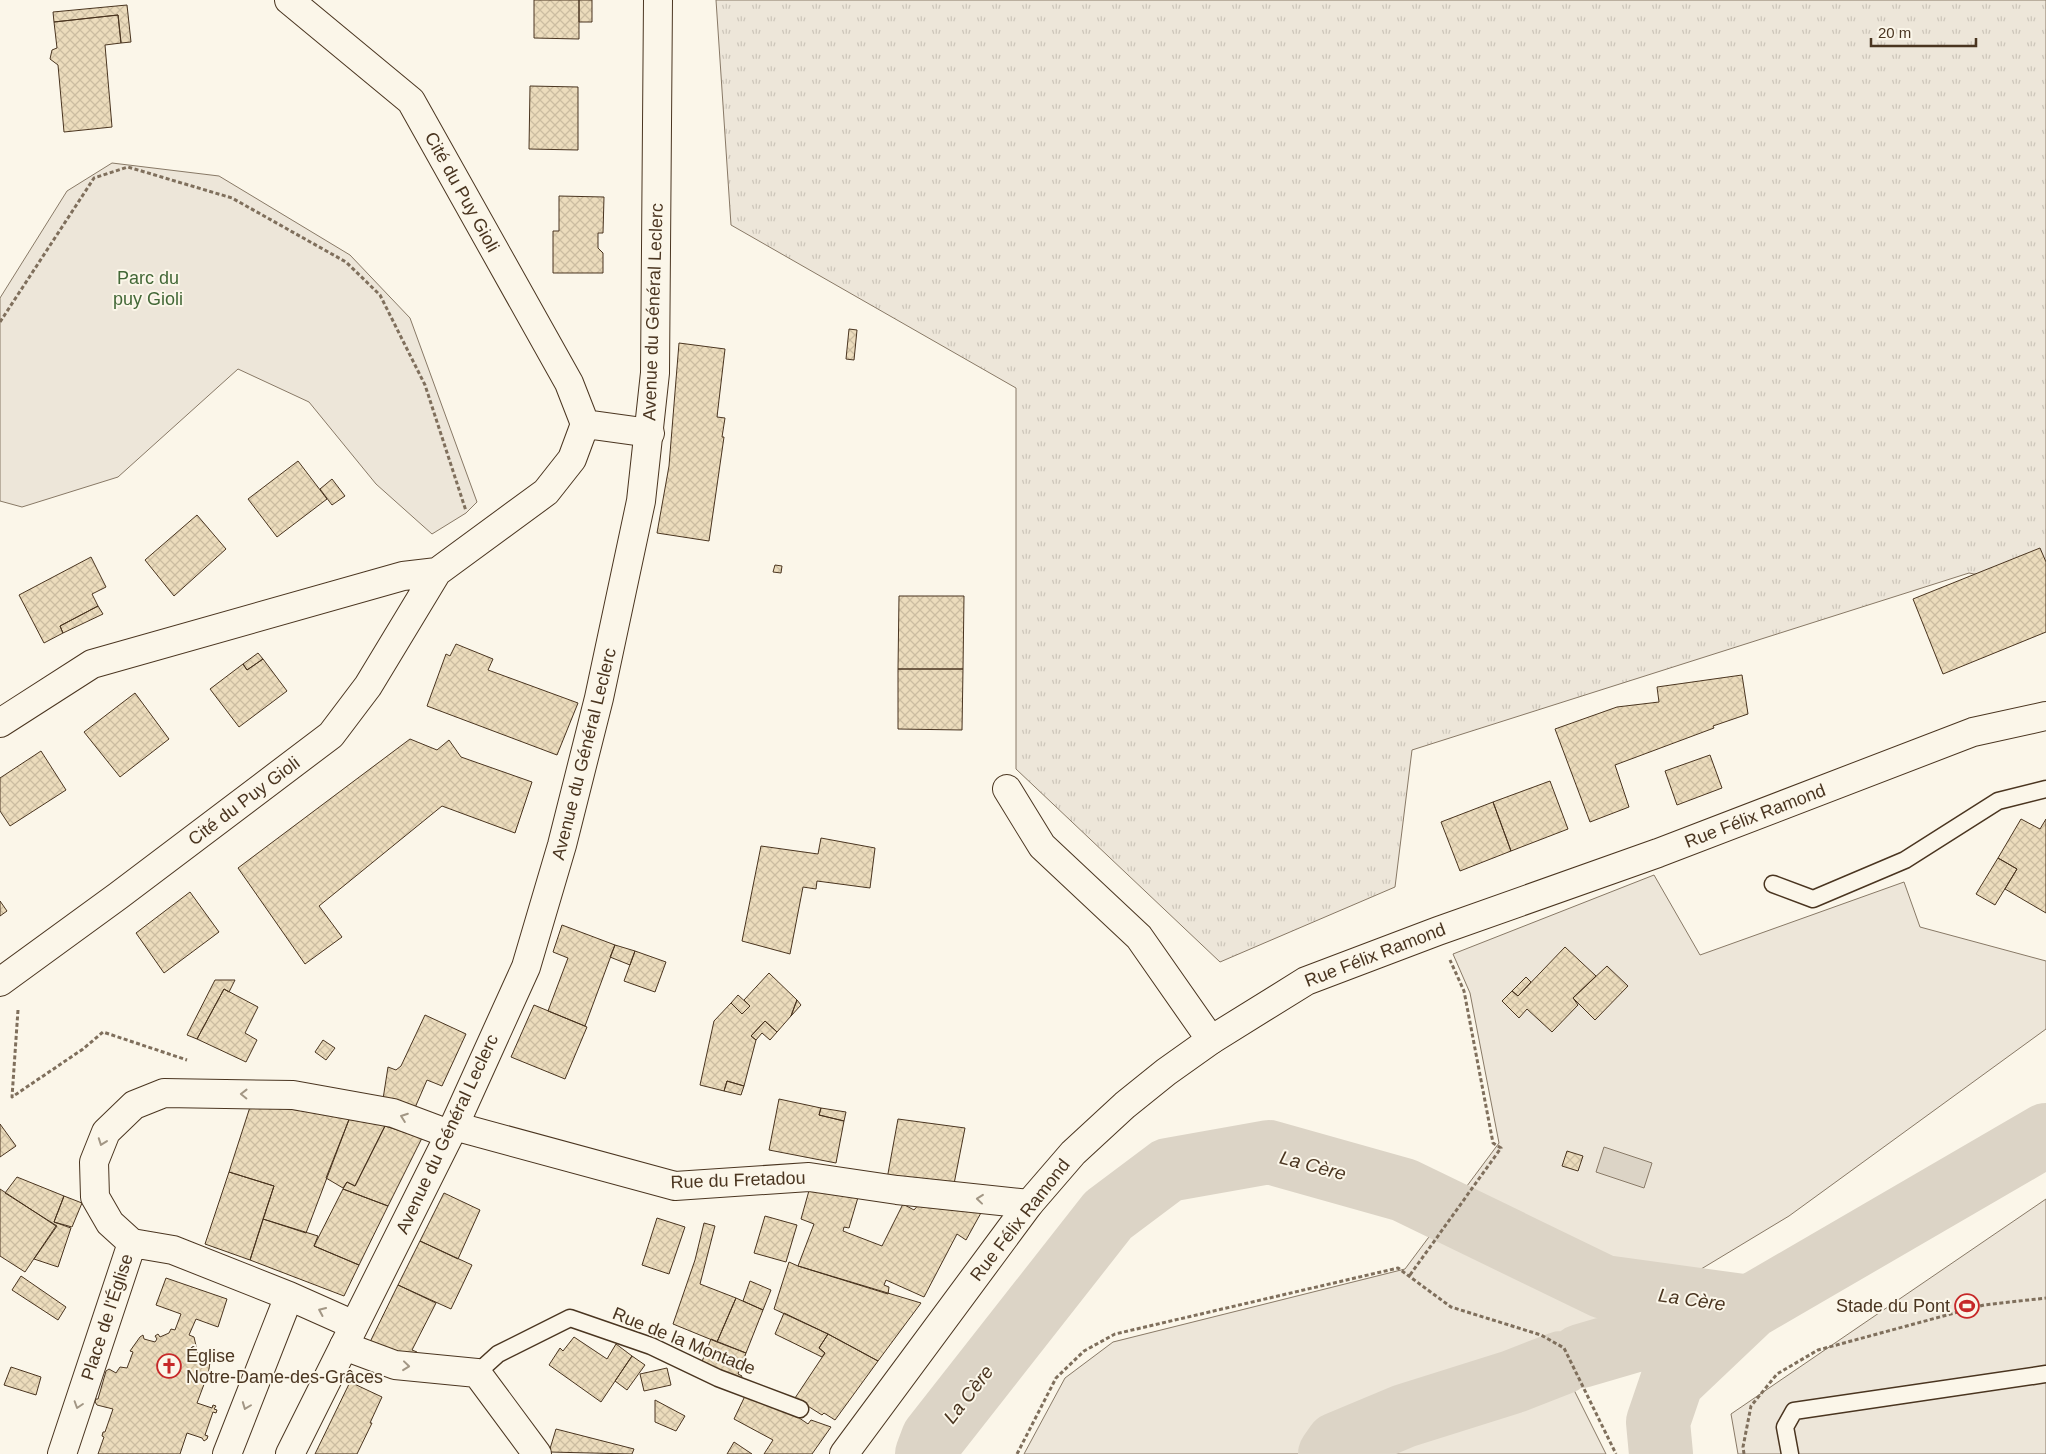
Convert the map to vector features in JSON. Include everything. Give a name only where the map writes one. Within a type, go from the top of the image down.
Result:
[{"type":"street","name":"Cité du Puy Gioli","points":[[10,975],[331,735],[368,686],[437,572],[546,492],[572,459],[585,424],[569,383],[411,101],[289,0]]},
{"type":"street","name":"Avenue du Général Leclerc","points":[[290,1454],[452,1130],[526,967],[562,845],[600,698],[641,501],[650,433],[655,372],[658,0]]},
{"type":"street","points":[[585,424],[650,433]]},
{"type":"street","name":"Cité du Puy Gioli","points":[[0,723],[92,664],[403,576],[437,572]]},
{"type":"street","name":"Rue Félix Ramond","points":[[844,1454],[1029,1204],[1073,1153],[1125,1105],[1211,1040],[1306,981],[1438,931],[1658,853],[1973,732],[2046,716]]},
{"type":"street","points":[[1008,790],[1042,846],[1139,937],[1211,1040]]},
{"type":"street","name":"Rue du Fretadou","points":[[132,1243],[110,1223],[95,1197],[94,1162],[106,1132],[134,1105],[164,1093],[293,1095],[393,1113],[452,1130],[675,1186],[809,1176],[897,1190],[1029,1204]]},
{"type":"street","name":"Place de l'Église","points":[[62,1454],[132,1243],[173,1250],[289,1296],[395,1365],[477,1373]]},
{"type":"street","points":[[227,1454],[289,1296]]},
{"type":"street","points":[[477,1373],[538,1454]]},
{"type":"lane","points":[[1773,884],[1813,898],[1905,860],[1998,801],[2046,789]]},
{"type":"lane","name":"Rue de la Montade","points":[[477,1373],[498,1354],[570,1318],[651,1346],[718,1378],[800,1409]]},
{"type":"lane","points":[[1790,1454],[1785,1426],[1794,1411],[2046,1374]]},
{"type":"path","points":[[0,322],[94,178],[128,166],[232,198],[346,262],[380,295],[425,385],[466,513],[479,542]]},
{"type":"path","points":[[1410,1275],[1501,1148],[1492,1143],[1464,991],[1438,931]]},
{"type":"path","points":[[10,975],[12,1097],[83,1049],[103,1032],[198,1063],[204,1094]]},
{"type":"path","points":[[1017,1454],[1056,1378],[1084,1351],[1115,1334],[1398,1268],[1452,1307],[1541,1334],[1564,1348],[1616,1454]]},
{"type":"path","points":[[1744,1454],[1743,1447],[1751,1406],[1777,1374],[1818,1350],[1984,1305],[2046,1298]]},
{"type":"green space","points":[[716,0],[2046,0],[2046,588],[1969,573],[1412,750],[1395,887],[1220,962],[1016,769],[1016,388],[731,225]]},
{"type":"green space","name":"Parc du puy Gioli","points":[[112,163],[219,176],[350,255],[410,318],[477,502],[466,513],[432,534],[376,484],[309,402],[238,369],[118,477],[22,507],[0,501],[0,298],[67,191]]},
{"type":"green space","points":[[1654,875],[1700,955],[1904,882],[1920,927],[2046,961],[2046,1029],[1789,1216],[1557,1356],[1606,1454],[1024,1454],[1065,1378],[1113,1342],[1405,1269],[1499,1143],[1470,993],[1453,954]]},
{"type":"green space","name":"Stade du Pont","points":[[2046,1199],[2046,1454],[1738,1454],[1731,1414]]},
{"type":"shaded area","points":[[1604,1147],[1652,1163],[1644,1188],[1596,1172]]},
{"type":"building","points":[[534,0],[579,0],[579,39],[534,38]]},
{"type":"building","points":[[579,0],[592,0],[592,22],[579,22]]},
{"type":"building","points":[[127,5],[131,42],[121,43],[118,15],[54,22],[53,12]]},
{"type":"building","points":[[118,15],[121,43],[105,45],[112,127],[64,132],[58,65],[50,59],[52,50],[57,48],[54,22]]},
{"type":"building","points":[[530,86],[578,87],[578,150],[529,149]]},
{"type":"building","points":[[559,196],[604,197],[603,233],[598,233],[598,248],[603,253],[603,273],[553,273],[553,231],[559,231]]},
{"type":"building","points":[[849,329],[857,330],[854,360],[846,359]]},
{"type":"building","points":[[679,343],[725,349],[717,417],[725,418],[722,437],[724,437],[709,541],[657,533],[669,466]]},
{"type":"building","points":[[298,461],[327,499],[277,537],[248,499]]},
{"type":"building","points":[[332,479],[345,496],[332,505],[320,489]]},
{"type":"building","points":[[197,515],[226,549],[174,596],[145,560]]},
{"type":"building","points":[[2040,548],[2046,562],[2046,632],[1943,674],[1913,599]]},
{"type":"building","points":[[91,557],[106,587],[92,594],[98,606],[60,626],[63,633],[44,643],[19,595]]},
{"type":"building","points":[[775,565],[782,566],[781,573],[773,572]]},
{"type":"building","points":[[899,596],[964,596],[963,669],[898,669]]},
{"type":"building","points":[[98,606],[103,614],[63,633],[60,626]]},
{"type":"building","points":[[456,644],[493,659],[488,670],[578,703],[557,755],[427,706],[446,654],[450,656]]},
{"type":"building","points":[[258,653],[263,659],[247,670],[243,664]]},
{"type":"building","points":[[263,659],[287,691],[239,727],[210,689],[243,664],[247,670]]},
{"type":"building","points":[[898,669],[963,669],[962,730],[898,729]]},
{"type":"building","points":[[1742,675],[1748,714],[1615,765],[1629,807],[1590,822],[1555,729],[1617,707],[1659,702],[1657,687]]},
{"type":"building","points":[[135,693],[169,739],[120,777],[84,732]]},
{"type":"building","points":[[410,739],[437,750],[449,740],[461,757],[532,782],[515,833],[442,806],[319,906],[342,937],[305,964],[238,868]]},
{"type":"building","points":[[41,751],[66,790],[10,826],[0,811],[0,778]]},
{"type":"building","points":[[1710,755],[1722,788],[1677,805],[1665,771]]},
{"type":"building","points":[[1550,781],[1568,829],[1511,851],[1493,802]]},
{"type":"building","points":[[1493,802],[1511,851],[1460,871],[1441,822]]},
{"type":"building","points":[[2021,819],[2040,829],[2046,819],[2046,913],[2005,889],[2017,869],[1998,858]]},
{"type":"building","points":[[821,838],[875,848],[870,888],[817,881],[816,889],[803,887],[790,954],[742,941],[761,846],[818,854]]},
{"type":"building","points":[[1998,858],[2017,869],[1995,905],[1976,894]]},
{"type":"building","points":[[190,892],[219,932],[164,973],[136,933]]},
{"type":"building","points":[[0,901],[7,911],[0,916]]},
{"type":"building","points":[[562,925],[615,945],[585,1026],[548,1011],[568,958],[553,952]]},
{"type":"building","points":[[615,945],[635,951],[630,965],[610,957]]},
{"type":"building","points":[[1565,947],[1596,976],[1573,998],[1578,1005],[1552,1032],[1527,1009],[1519,1018],[1502,1001],[1512,991],[1518,996]]},
{"type":"building","points":[[635,951],[666,962],[655,992],[624,981]]},
{"type":"building","points":[[1607,966],[1628,986],[1595,1020],[1573,998]]},
{"type":"building","points":[[769,973],[797,1000],[791,1016],[777,1032],[765,1021],[751,1036],[756,1040],[744,1086],[727,1081],[724,1091],[700,1085],[714,1021],[731,1003],[742,1014],[750,1006],[744,1000]]},
{"type":"building","points":[[1526,977],[1531,982],[1518,996],[1512,991]]},
{"type":"building","points":[[215,980],[235,980],[229,992],[224,989],[197,1039],[187,1035]]},
{"type":"building","points":[[224,989],[258,1007],[245,1033],[257,1040],[246,1062],[197,1039]]},
{"type":"building","points":[[738,995],[750,1006],[742,1014],[731,1003]]},
{"type":"building","points":[[797,1000],[801,1005],[791,1016],[795,1005]]},
{"type":"building","points":[[534,1005],[587,1027],[565,1079],[511,1057]]},
{"type":"building","points":[[425,1015],[466,1034],[442,1086],[427,1080],[414,1110],[383,1099],[388,1067],[396,1070],[401,1066]]},
{"type":"building","points":[[765,1021],[777,1032],[770,1040],[762,1033],[756,1040],[751,1036]]},
{"type":"building","points":[[323,1040],[335,1048],[326,1060],[315,1052]]},
{"type":"building","points":[[727,1081],[744,1086],[741,1095],[724,1091]]},
{"type":"building","points":[[779,1099],[821,1108],[819,1115],[844,1121],[836,1163],[769,1150]]},
{"type":"building","points":[[251,1104],[350,1117],[306,1233],[263,1219],[274,1186],[229,1172]]},
{"type":"building","points":[[821,1108],[846,1112],[844,1121],[819,1115]]},
{"type":"building","points":[[350,1117],[385,1126],[355,1186],[347,1182],[343,1188],[326,1178]]},
{"type":"building","points":[[898,1119],[965,1128],[953,1189],[887,1179]]},
{"type":"building","points":[[0,1124],[16,1146],[0,1157]]},
{"type":"building","points":[[385,1126],[422,1138],[388,1206],[343,1189],[347,1182],[355,1186]]},
{"type":"building","points":[[1567,1151],[1583,1156],[1578,1171],[1562,1166]]},
{"type":"building","points":[[229,1172],[274,1186],[250,1260],[205,1244]]},
{"type":"building","points":[[17,1177],[64,1196],[54,1222],[71,1228],[58,1267],[34,1259],[57,1226],[5,1193]]},
{"type":"building","points":[[810,1187],[859,1194],[849,1228],[844,1227],[843,1231],[882,1246],[903,1204],[914,1210],[920,1203],[982,1211],[966,1240],[957,1234],[924,1297],[886,1280],[884,1285],[889,1287],[888,1294],[798,1266],[814,1224],[801,1219]]},
{"type":"building","points":[[0,1189],[56,1226],[25,1272],[0,1256]]},
{"type":"building","points":[[343,1189],[388,1206],[359,1265],[314,1246]]},
{"type":"building","points":[[444,1193],[480,1210],[458,1259],[420,1241]]},
{"type":"building","points":[[64,1196],[82,1203],[72,1227],[54,1222]]},
{"type":"building","points":[[765,1216],[797,1225],[786,1262],[754,1253]]},
{"type":"building","points":[[657,1218],[685,1227],[669,1274],[642,1265]]},
{"type":"building","points":[[263,1219],[318,1236],[314,1246],[359,1265],[344,1296],[250,1260]]},
{"type":"building","points":[[704,1223],[715,1226],[700,1284],[736,1298],[717,1342],[673,1324],[695,1260]]},
{"type":"building","points":[[420,1241],[472,1265],[451,1309],[398,1285]]},
{"type":"building","points":[[789,1262],[921,1303],[878,1361],[828,1334],[774,1309]]},
{"type":"building","points":[[21,1276],[66,1307],[58,1320],[12,1290]]},
{"type":"building","name":"Église Notre-Dame-des-Grâces","points":[[166,1278],[227,1299],[218,1327],[196,1319],[189,1335],[194,1337],[199,1359],[210,1362],[208,1376],[210,1380],[206,1379],[197,1403],[212,1408],[213,1405],[216,1406],[214,1409],[217,1410],[216,1413],[213,1412],[205,1435],[208,1436],[207,1439],[204,1441],[202,1438],[187,1433],[180,1454],[98,1454],[104,1437],[102,1436],[103,1432],[105,1432],[113,1409],[97,1405],[95,1402],[98,1399],[106,1371],[109,1369],[116,1373],[120,1367],[127,1368],[133,1352],[130,1351],[143,1335],[144,1339],[155,1342],[157,1339],[155,1336],[158,1334],[160,1337],[169,1333],[171,1329],[175,1330],[181,1314],[156,1305]]},
{"type":"building","points":[[750,1281],[771,1290],[763,1310],[743,1301]]},
{"type":"building","points":[[398,1285],[436,1303],[412,1350],[417,1352],[414,1358],[370,1342]]},
{"type":"building","points":[[736,1298],[763,1310],[746,1353],[717,1342]]},
{"type":"building","points":[[784,1313],[828,1334],[819,1348],[825,1353],[822,1357],[775,1334]]},
{"type":"building","points":[[828,1334],[878,1361],[835,1420],[824,1413],[822,1415],[795,1398],[825,1353],[819,1348]]},
{"type":"building","points":[[574,1337],[607,1359],[616,1344],[632,1356],[601,1402],[549,1365],[560,1348],[563,1351]]},
{"type":"building","points":[[711,1339],[746,1353],[738,1374],[742,1376],[740,1381],[701,1364]]},
{"type":"building","points":[[632,1356],[645,1365],[627,1390],[615,1381]]},
{"type":"building","points":[[11,1367],[41,1377],[36,1395],[4,1385]]},
{"type":"building","points":[[667,1368],[671,1385],[644,1391],[640,1374]]},
{"type":"building","points":[[350,1382],[382,1397],[357,1454],[315,1454]]},
{"type":"building","points":[[745,1396],[792,1413],[808,1424],[811,1420],[831,1427],[812,1454],[764,1454],[773,1440],[734,1419]]},
{"type":"building","points":[[655,1400],[685,1416],[676,1431],[655,1422]]},
{"type":"building","points":[[556,1429],[634,1449],[632,1454],[549,1452]]},
{"type":"building","points":[[734,1442],[752,1454],[727,1454]]},
{"type":"waterway","name":"La Cère","points":[[927,1454],[933,1438],[1108,1215],[1168,1170],[1269,1152],[1404,1190],[1604,1287],[1750,1307],[2046,1135]]},
{"type":"waterway","name":"La Cère","points":[[1661,1454],[1658,1422],[1672,1381],[1750,1307]]},
{"type":"waterway","name":"La Cère","points":[[1581,1356],[1728,1313]]},
{"type":"waterway","name":"La Cère","points":[[1330,1454],[1337,1444],[1404,1416],[1512,1382],[1561,1363]]},
{"type":"waterway","name":"La Cère","points":[[920,1454],[933,1438]]},
{"type":"place","name":"Stade du Pont","points":[[1967,1306]]},
{"type":"place","name":"Église Notre-Dame-des-Grâces","points":[[169,1366]]}]
